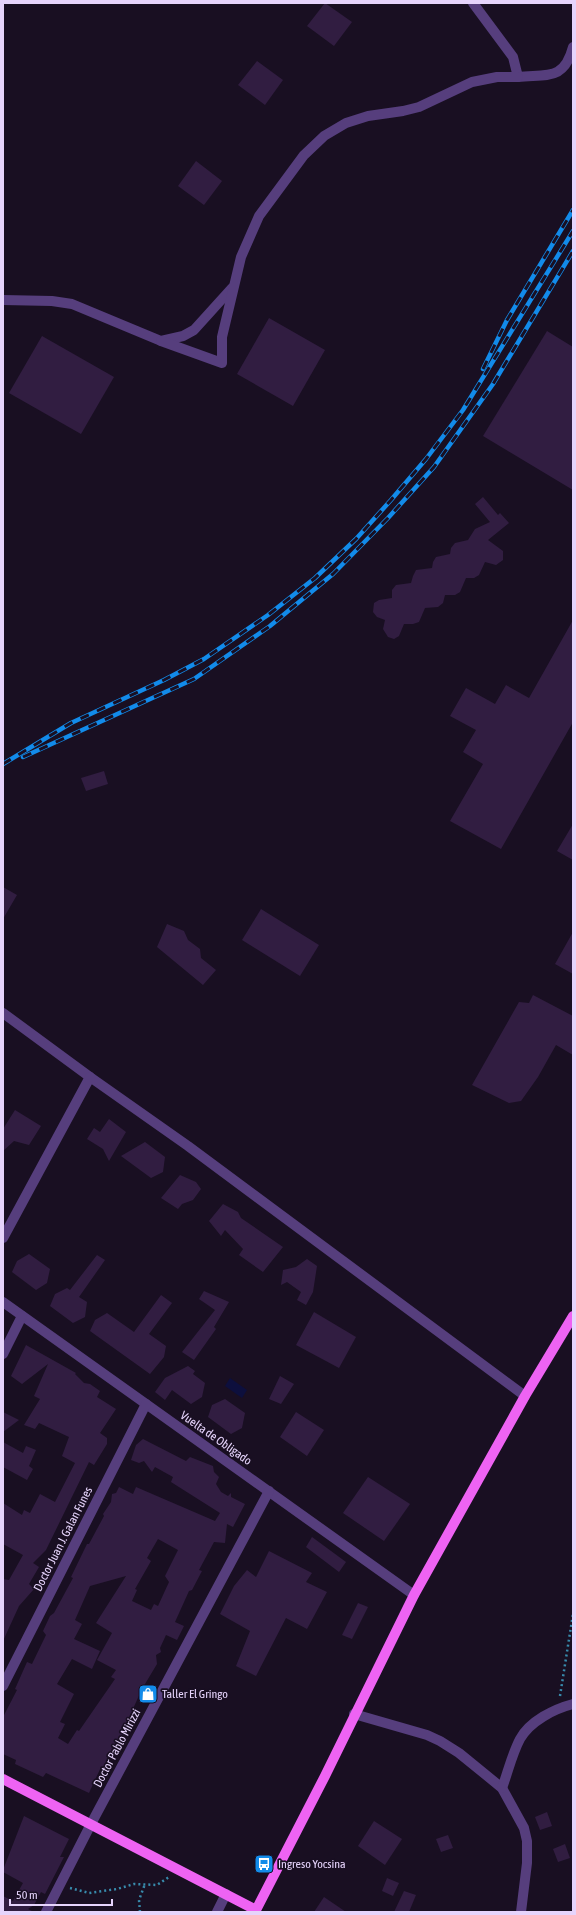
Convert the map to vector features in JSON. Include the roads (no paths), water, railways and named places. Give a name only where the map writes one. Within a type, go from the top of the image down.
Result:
[{"type":"main road","points":[[3,1779],[181,1870],[256,1911],[325,1776],[354,1714],[414,1595],[525,1396],[573,1316]]},
{"type":"street","points":[[473,3],[513,57],[518,77]]},
{"type":"street","points":[[3,300],[52,301],[72,304],[161,341],[222,363],[222,337],[241,257],[259,216],[304,155],[324,136],[346,123],[368,116],[419,107],[472,82],[497,77],[553,74],[563,69],[573,47]]},
{"type":"street","points":[[161,341],[183,336],[194,330],[234,286]]},
{"type":"street","points":[[3,1013],[188,1146],[525,1396]]},
{"type":"street","points":[[3,1238],[90,1077]]},
{"type":"street","name":"Vuelta de Obligado","points":[[3,1302],[414,1595]]},
{"type":"street","points":[[3,1354],[22,1316]]},
{"type":"street","name":"Doctor Juan J. Galan Funes","points":[[3,1686],[146,1404]]},
{"type":"street","name":"Doctor Pablo Mirizzi","points":[[46,1912],[91,1824],[269,1491]]},
{"type":"street","points":[[502,1788],[520,1738],[539,1719],[558,1709],[573,1704]]},
{"type":"street","points":[[354,1714],[427,1735],[440,1741],[459,1753],[502,1788],[524,1828],[527,1841],[527,1863],[521,1912]]},
{"type":"street","points":[[217,1912],[226,1894]]},
{"type":"railway","points":[[483,369],[507,320],[573,210]]},
{"type":"railway","points":[[3,764],[71,723],[164,680],[204,659],[268,615],[315,578],[356,539],[391,500],[426,459],[463,410],[573,231]]},
{"type":"railway","points":[[23,757],[194,679],[270,626],[333,574],[388,518],[434,467],[493,384],[573,251]]},
{"type":"place","name":"Taller El Gringo","points":[[148,1694]]},
{"type":"place","name":"Ingreso Yocsina","points":[[264,1864]]}]
